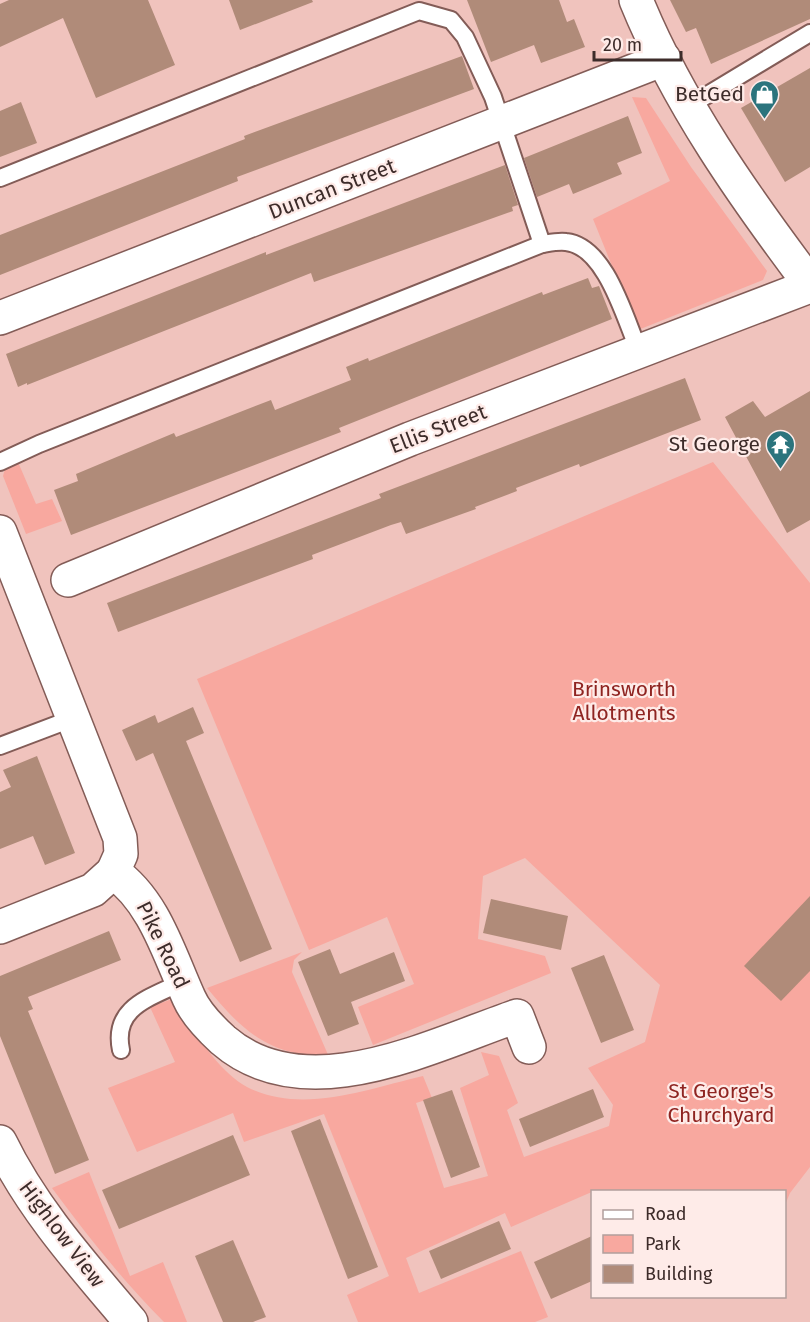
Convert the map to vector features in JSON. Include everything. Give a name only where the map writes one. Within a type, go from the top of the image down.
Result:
[{"type":"street","points":[[636,0],[689,106],[732,176],[810,285]]},
{"type":"street","name":"Duncan Street","points":[[0,318],[664,59]]},
{"type":"street","name":"Ellis Street","points":[[68,580],[357,461],[810,285]]},
{"type":"street","points":[[0,532],[7,583],[74,718],[120,838],[121,854],[113,872],[93,890],[0,927]]},
{"type":"street","name":"Pike Road","points":[[113,872],[126,881],[142,898],[192,1004],[215,1033],[233,1048],[261,1063],[319,1073],[358,1069],[517,1016],[529,1047]]},
{"type":"street","name":"Highlow View","points":[[0,1142],[31,1196],[69,1250],[131,1322]]},
{"type":"lane","points":[[0,178],[419,11],[451,20],[465,37],[501,124],[542,244]]},
{"type":"lane","points":[[689,106],[810,33]]},
{"type":"lane","points":[[0,462],[39,444],[542,244],[566,242],[589,251],[601,265],[639,351]]},
{"type":"lane","points":[[0,746],[74,718]]},
{"type":"lane","points":[[121,1050],[118,1035],[120,1028],[134,1005],[182,982]]},
{"type":"green space","points":[[632,97],[646,98],[691,167],[767,271],[763,280],[638,330],[593,219],[670,181]]},
{"type":"green space","points":[[18,462],[36,504],[52,499],[62,521],[26,534],[3,476],[5,469]]},
{"type":"green space","name":"Brinsworth Allotments","points":[[713,462],[810,583],[810,1167],[790,1193],[786,1203],[786,1190],[591,1190],[591,1192],[511,1227],[505,1213],[406,1258],[419,1293],[521,1251],[548,1317],[535,1322],[358,1322],[347,1295],[389,1276],[324,1114],[244,1142],[233,1113],[137,1152],[108,1088],[175,1062],[150,1007],[172,999],[205,1047],[225,1070],[247,1087],[268,1095],[290,1099],[335,1097],[423,1076],[432,1098],[416,1103],[444,1188],[488,1176],[460,1088],[489,1075],[481,1052],[499,1056],[518,1103],[507,1110],[524,1157],[609,1126],[613,1105],[588,1068],[645,1042],[660,985],[525,858],[483,876],[478,939],[545,956],[551,973],[373,1045],[358,1007],[414,984],[387,917],[309,950],[197,679]]},
{"type":"green space","points":[[302,952],[294,960],[292,972],[329,1057],[290,1052],[259,1039],[233,1017],[207,988]]},
{"type":"green space","points":[[89,1172],[130,1276],[163,1262],[187,1322],[164,1322],[105,1257],[52,1188]]},
{"type":"building","points":[[9,0],[148,0],[175,65],[96,98],[63,18],[0,47],[0,4]]},
{"type":"building","points":[[229,0],[312,0],[313,2],[240,30]]},
{"type":"building","points":[[467,0],[559,0],[567,22],[574,19],[585,47],[541,63],[534,45],[491,62]]},
{"type":"building","points":[[670,0],[810,0],[810,19],[711,64],[696,28],[686,32]]},
{"type":"building","points":[[462,56],[474,89],[237,177],[238,181],[0,275],[0,235],[245,139],[244,136]]},
{"type":"building","points":[[810,68],[810,167],[785,182],[741,108]]},
{"type":"building","points":[[21,102],[37,143],[0,157],[0,111]]},
{"type":"building","points":[[628,116],[642,153],[617,163],[622,174],[573,194],[569,184],[537,197],[524,158]]},
{"type":"building","points":[[505,165],[518,205],[512,207],[513,211],[314,282],[311,273],[18,387],[6,354],[266,252],[266,255]]},
{"type":"building","points":[[588,278],[592,288],[599,286],[612,319],[339,428],[341,432],[71,535],[54,490],[78,481],[76,474],[174,433],[176,437],[271,400],[275,410],[351,380],[346,367],[368,358],[369,361],[542,292],[543,295]]},
{"type":"building","points":[[685,378],[701,420],[580,467],[579,464],[516,488],[517,491],[475,507],[476,509],[406,534],[401,522],[391,525],[312,555],[313,559],[118,632],[107,603],[381,498],[379,494]]},
{"type":"building","name":"St George","points":[[810,391],[810,520],[787,533],[725,417],[753,401],[765,417]]},
{"type":"building","points":[[193,707],[204,733],[186,741],[272,949],[240,962],[153,753],[136,761],[122,730],[155,715],[158,723]]},
{"type":"building","points":[[37,756],[75,853],[45,865],[33,836],[0,849],[0,792],[11,787],[3,770]]},
{"type":"building","points":[[810,896],[810,971],[781,1001],[744,966]]},
{"type":"building","points":[[491,899],[568,916],[561,950],[483,933]]},
{"type":"building","points":[[109,931],[121,960],[28,997],[33,1009],[28,1011],[89,1160],[55,1174],[0,1036],[0,976]]},
{"type":"building","points":[[330,949],[340,974],[394,952],[405,981],[351,1002],[359,1024],[328,1036],[298,962]]},
{"type":"building","points":[[604,955],[634,1030],[601,1043],[571,968]]},
{"type":"building","points":[[593,1089],[604,1117],[530,1147],[519,1119]]},
{"type":"building","points":[[452,1090],[480,1167],[451,1178],[423,1100]]},
{"type":"building","points":[[320,1119],[378,1267],[348,1279],[291,1131]]},
{"type":"building","points":[[233,1135],[250,1175],[119,1229],[102,1190]]},
{"type":"building","points":[[499,1221],[511,1249],[441,1279],[429,1251]]},
{"type":"building","points":[[591,1236],[591,1281],[551,1299],[534,1262]]},
{"type":"building","points":[[233,1240],[266,1317],[253,1322],[223,1322],[195,1256]]},
{"type":"place","name":"BetGed","points":[[765,120]]},
{"type":"place","name":"St George","points":[[781,470]]},
{"type":"park label","name":"St George's Churchyard","points":[[721,1103]]}]
